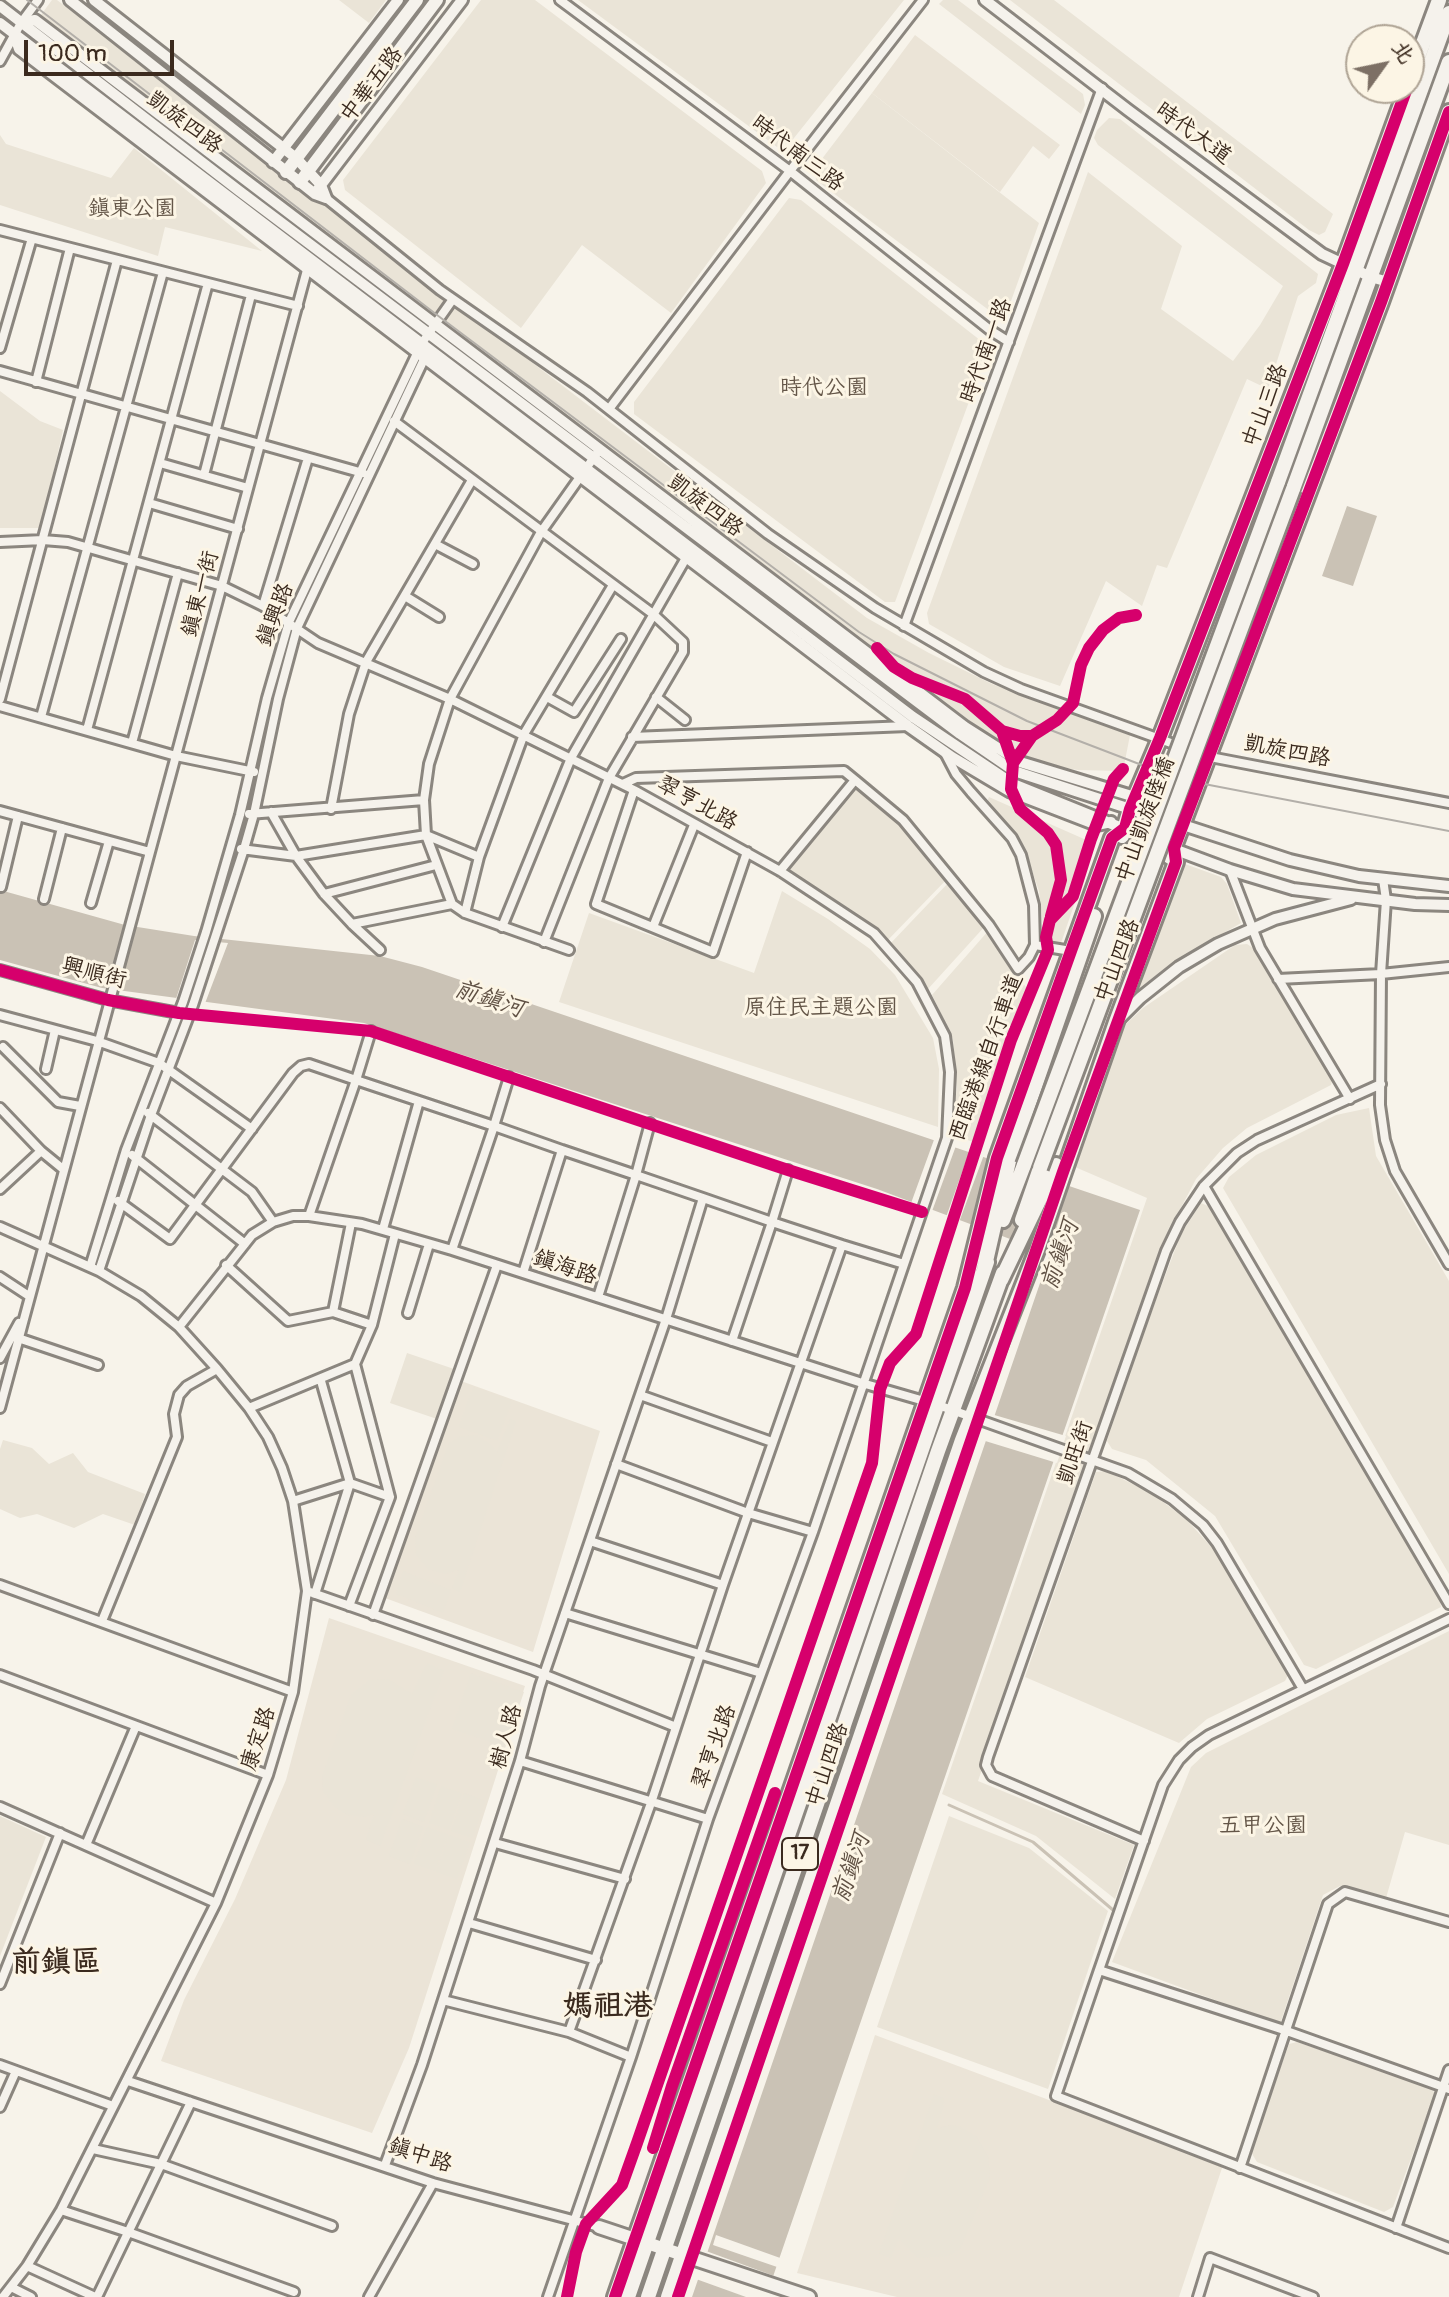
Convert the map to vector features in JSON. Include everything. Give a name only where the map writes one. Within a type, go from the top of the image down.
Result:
[{"type":"main road","name":"中華五路","points":[[286,172],[417,0]]},
{"type":"main road","name":"中華五路","points":[[300,182],[437,0]]},
{"type":"main road","points":[[1425,38],[1439,0]]},
{"type":"main road","name":"中山三路","points":[[1160,738],[1449,13]]},
{"type":"main road","name":"17","points":[[1371,277],[1449,62]]},
{"type":"main road","name":"中山三路","points":[[1278,482],[1402,104]]},
{"type":"main road","name":"17","points":[[1210,758],[1449,112]]},
{"type":"main road","name":"中山凱旋陸橋","points":[[1051,1174],[1371,277]]},
{"type":"main road","name":"中山凱旋陸橋","points":[[1010,1161],[1278,482]]},
{"type":"main road","name":"中山四路","points":[[1010,1161],[1071,951],[1112,838],[1133,803],[1160,738]]},
{"type":"main road","name":"中山四路","points":[[668,2297],[974,1419],[1037,1250],[1051,1174],[1210,758]]},
{"type":"main road","name":"中山四路","points":[[1010,1161],[1118,825]]},
{"type":"main road","name":"中山四路","points":[[615,2297],[641,2241],[939,1406],[1051,1174],[1116,1022],[1176,862],[1174,848]]},
{"type":"main road","name":"17","points":[[989,1232],[1010,1161]]},
{"type":"main road","name":"17","points":[[989,1232],[1010,1161]]},
{"type":"main road","name":"中山四路","points":[[939,1406],[965,1288],[989,1232]]},
{"type":"main road","name":"中山四路","points":[[648,2297],[984,1270],[989,1232]]},
{"type":"main road","name":"鎮中路","points":[[599,2227],[809,2297]]},
{"type":"main road","name":"中山四路","points":[[628,2297],[641,2241]]},
{"type":"street","points":[[0,61],[38,0]]},
{"type":"street","name":"凱旋四路","points":[[70,0],[286,172],[318,190]]},
{"type":"street","name":"凱旋四路","points":[[94,0],[296,158],[326,198],[453,299],[609,409],[768,534],[904,626],[984,672],[1021,689],[1210,758],[1449,803]]},
{"type":"street","name":"中華五路","points":[[273,162],[398,0]]},
{"type":"street","name":"中華五路","points":[[318,190],[462,0]]},
{"type":"street","name":"時代南三路","points":[[560,0],[790,171],[1009,342]]},
{"type":"street","points":[[609,409],[923,0]]},
{"type":"street","name":"時代大道","points":[[985,0],[1322,254],[1388,282]]},
{"type":"street","name":"凱旋四路","points":[[0,6],[427,342],[590,463],[811,612],[965,727],[1020,762],[1183,824],[1290,860],[1383,879],[1449,886]]},
{"type":"street","points":[[0,23],[15,35]]},
{"type":"street","name":"凱旋四路","points":[[15,35],[19,49],[307,270],[427,342]]},
{"type":"street","name":"凱旋四路","points":[[15,35],[590,463],[876,689],[1013,784],[1230,870],[1293,889],[1449,905]]},
{"type":"street","name":"時代南一路","points":[[904,626],[1102,88]]},
{"type":"street","points":[[0,230],[298,306]]},
{"type":"street","points":[[0,348],[5,318],[32,238]]},
{"type":"street","points":[[36,382],[70,248]]},
{"type":"street","points":[[0,699],[117,260]]},
{"type":"street","name":"鎮東一街","points":[[109,996],[307,270]]},
{"type":"street","points":[[41,717],[163,272]]},
{"type":"street","points":[[87,730],[208,283]]},
{"type":"street","points":[[204,475],[251,295]]},
{"type":"street","name":"鎮興路","points":[[179,1013],[231,849],[267,698],[289,622],[387,416],[453,299]]},
{"type":"street","name":"鎮興路","points":[[170,1069],[244,849],[297,628],[371,476],[427,342]]},
{"type":"street","points":[[0,371],[371,476]]},
{"type":"street","points":[[387,416],[653,614],[683,642],[683,652],[609,778],[544,942]]},
{"type":"street","points":[[263,606],[308,458]]},
{"type":"street","points":[[160,463],[248,488]]},
{"type":"street","points":[[569,950],[465,913],[452,904],[426,835],[424,800],[429,764],[450,699],[541,532],[590,463]]},
{"type":"street","name":"凱旋四路","points":[[590,463],[686,558],[943,751],[1009,791],[1097,825],[1118,825]]},
{"type":"street","points":[[331,809],[349,714],[366,662],[472,480]]},
{"type":"street","points":[[149,503],[238,529]]},
{"type":"street","name":"翠亨北路","points":[[0,542],[43,540],[87,547],[222,586],[263,606],[318,643],[450,699],[623,784],[780,871],[874,933],[917,982],[945,1036],[950,1072],[947,1138],[813,1532],[708,1819],[631,2057],[548,2297]]},
{"type":"street","points":[[435,544],[473,564]]},
{"type":"street","points":[[502,927],[571,758],[686,558]]},
{"type":"street","points":[[132,743],[178,573]]},
{"type":"street","points":[[465,913],[479,857],[524,734],[613,585]]},
{"type":"street","points":[[405,596],[439,617]]},
{"type":"street","points":[[547,697],[574,712],[621,639]]},
{"type":"street","points":[[656,697],[685,720]]},
{"type":"street","points":[[0,706],[176,756],[263,773]]},
{"type":"street","points":[[632,737],[908,726]]},
{"type":"street","points":[[623,784],[636,778],[844,771],[903,820],[989,925],[1018,969],[1035,945],[1034,905],[1021,855],[1012,838],[956,774],[943,751]]},
{"type":"street","points":[[780,871],[855,780]]},
{"type":"street","points":[[634,790],[596,904],[713,952],[747,852]]},
{"type":"street","points":[[240,815],[424,800]]},
{"type":"street","points":[[0,811],[150,852]]},
{"type":"street","points":[[271,812],[296,856],[324,894],[380,950]]},
{"type":"street","points":[[1,887],[18,816]]},
{"type":"street","points":[[653,927],[694,825]]},
{"type":"street","points":[[44,899],[62,828]]},
{"type":"street","points":[[231,849],[296,856],[426,835],[479,857]]},
{"type":"street","points":[[91,903],[109,841]]},
{"type":"street","points":[[324,894],[436,865]]},
{"type":"street","points":[[1230,870],[1251,929],[1350,1099]]},
{"type":"street","points":[[1383,879],[1386,900],[1381,974],[1380,1105],[1385,1140],[1395,1171],[1449,1264]]},
{"type":"street","points":[[1101,1041],[1140,998],[1179,967],[1218,944],[1275,919],[1356,897]]},
{"type":"street","points":[[352,924],[452,904]]},
{"type":"street","points":[[1035,945],[1071,951]]},
{"type":"street","points":[[1278,979],[1449,967]]},
{"type":"street","name":"興順街","points":[[1,973],[179,1013]]},
{"type":"street","points":[[0,1408],[109,996]]},
{"type":"street","points":[[90,1267],[141,1107],[179,1013]]},
{"type":"street","points":[[0,1015],[97,1041],[159,1063],[252,1129]]},
{"type":"street","points":[[46,1069],[55,1030]]},
{"type":"street","points":[[309,1216],[371,1031]]},
{"type":"street","points":[[3,1047],[58,1102],[80,1106]]},
{"type":"street","points":[[111,1195],[170,1239],[301,1066],[309,1064],[904,1264]]},
{"type":"street","points":[[99,1271],[151,1115],[170,1069]]},
{"type":"street","points":[[452,1250],[509,1077]]},
{"type":"street","name":"凱旺街","points":[[1144,1841],[998,1778],[988,1772],[986,1765],[1166,1251],[1180,1222],[1204,1186],[1237,1153],[1257,1140],[1381,1084]]},
{"type":"street","points":[[383,1229],[419,1101]]},
{"type":"street","points":[[141,1107],[252,1192],[273,1222]]},
{"type":"street","points":[[0,1108],[63,1169]]},
{"type":"street","points":[[598,1297],[650,1123]]},
{"type":"street","points":[[126,1150],[245,1244]]},
{"type":"street","points":[[523,1273],[562,1150]]},
{"type":"street","points":[[1,1185],[41,1151]]},
{"type":"street","points":[[732,1341],[788,1170]]},
{"type":"street","points":[[1204,1186],[1449,1604]]},
{"type":"street","name":"樹人路","points":[[385,2165],[469,1923],[520,1761],[543,1675],[666,1319],[703,1198]]},
{"type":"street","name":"鎮海路","points":[[179,1327],[252,1235],[273,1222],[293,1216],[309,1216],[383,1229],[939,1406],[1093,1459],[1152,1485],[1203,1525],[1230,1563],[1303,1689]]},
{"type":"street","points":[[333,1312],[351,1223]]},
{"type":"street","name":"康定路","points":[[0,1227],[99,1271],[141,1296],[179,1327],[217,1369],[249,1408],[268,1437],[282,1468],[293,1501],[311,1593],[293,1692],[268,1775],[216,1903],[61,2210],[27,2266],[3,2297]]},
{"type":"street","points":[[349,1606],[390,1497],[355,1364],[372,1325],[395,1234]]},
{"type":"street","points":[[408,1313],[429,1244]]},
{"type":"street","points":[[569,2032],[625,1879],[723,1585],[842,1245]]},
{"type":"street","points":[[226,1265],[288,1321],[333,1312],[372,1325]]},
{"type":"street","points":[[373,1615],[497,1265]]},
{"type":"street","points":[[1,1276],[29,1296]]},
{"type":"street","points":[[0,1358],[24,1316]]},
{"type":"street","points":[[18,1338],[98,1365]]},
{"type":"street","points":[[249,1408],[321,1381],[355,1364]]},
{"type":"street","points":[[102,1621],[177,1437],[174,1414],[179,1395],[187,1386],[217,1369]]},
{"type":"street","points":[[321,1381],[350,1483],[311,1593],[543,1675],[676,1727]]},
{"type":"street","points":[[640,1395],[772,1442]]},
{"type":"street","points":[[616,1464],[748,1513],[813,1532]]},
{"type":"street","points":[[293,1501],[350,1483],[390,1497]]},
{"type":"street","points":[[590,1541],[723,1585]]},
{"type":"street","points":[[0,1585],[293,1692]]},
{"type":"street","points":[[565,1613],[761,1673]]},
{"type":"street","points":[[1449,1619],[1209,1735],[1179,1760],[1163,1785],[1056,2096],[1449,2248]]},
{"type":"street","points":[[0,1675],[268,1775]]},
{"type":"street","points":[[86,1845],[136,1726]]},
{"type":"street","points":[[520,1761],[708,1819]]},
{"type":"street","points":[[0,1807],[216,1903]]},
{"type":"street","points":[[0,1984],[60,1833]]},
{"type":"street","points":[[495,1843],[625,1879]]},
{"type":"street","points":[[1240,2168],[1328,1904],[1345,1892],[1449,1922]]},
{"type":"street","points":[[469,1923],[596,1960]]},
{"type":"street","points":[[1099,1970],[1284,2030],[1446,2088]]},
{"type":"street","points":[[443,2000],[569,2032],[631,2057]]},
{"type":"street","points":[[0,2065],[113,2106]]},
{"type":"street","points":[[1396,2228],[1446,2088],[1449,2070]]},
{"type":"street","points":[[0,2107],[16,2071]]},
{"type":"street","name":"鎮中路","points":[[128,2081],[433,2183],[599,2227]]},
{"type":"street","points":[[27,2266],[96,2297],[191,2102]]},
{"type":"street","points":[[93,2149],[161,2164],[332,2226]]},
{"type":"street","points":[[369,2297],[433,2183]]},
{"type":"street","points":[[61,2210],[294,2292]]},
{"type":"street","points":[[1198,2297],[1210,2258],[1313,2297]]},
{"type":"street","points":[[1280,2297],[1284,2286]]},
{"type":"street","points":[[11,2287],[31,2297]]},
{"type":"shaded area","points":[[915,35],[1060,145],[1049,159],[1033,146],[1000,192],[872,93]]},
{"type":"shaded area","points":[[461,1381],[600,1431],[533,1652],[385,1598]]},
{"type":"shaded area","points":[[329,1618],[525,1686],[409,2048],[372,2133],[161,2061],[184,2000],[235,1899],[286,1780]]},
{"type":"shaded area","points":[[875,2035],[1223,2165],[1179,2297],[897,2297],[797,2273]]},
{"type":"green space","points":[[52,0],[57,0],[867,618],[992,684],[1130,735],[1123,771],[1078,770],[1038,764],[1021,758],[968,724],[38,19]]},
{"type":"green space","points":[[339,0],[386,0],[369,23]]},
{"type":"green space","points":[[481,0],[535,0],[762,171],[766,183],[671,313],[582,245],[521,328],[345,190],[343,180]]},
{"type":"green space","points":[[578,0],[904,0],[790,143],[777,147]]},
{"type":"green space","points":[[943,0],[958,0],[1083,94],[1085,105],[1081,114],[939,4]]},
{"type":"green space","points":[[1010,0],[1054,0],[1333,214],[1325,232],[1319,235],[1309,230]]},
{"type":"green space","points":[[872,93],[1039,223],[1006,315],[994,314],[816,180],[815,168]]},
{"type":"green space","points":[[1109,118],[1120,119],[1318,274],[1316,283],[1298,296],[1268,389],[1247,379],[1167,568],[1157,565],[1142,606],[1106,581],[1060,686],[1004,667],[929,624],[927,613],[1088,172],[1182,246],[1161,309],[1233,361],[1260,325],[1283,286],[1098,145],[1094,138],[1097,130]]},
{"type":"green space","name":"鎮東公園","points":[[0,135],[6,144],[111,178],[134,148],[262,251],[165,227],[158,256],[0,205]]},
{"type":"green space","name":"時代公園","points":[[789,198],[801,200],[985,344],[987,353],[895,602],[885,602],[634,414],[634,402]]},
{"type":"green space","points":[[0,391],[40,421],[63,430],[41,528],[0,528]]},
{"type":"green space","points":[[855,787],[901,822],[948,878],[886,942],[876,929],[788,872]]},
{"type":"green space","points":[[989,797],[1084,839],[1094,847],[1061,943],[1054,945],[1045,941],[1039,891],[1030,865],[1018,840],[986,804]]},
{"type":"green space","points":[[1185,864],[1221,877],[1227,884],[1241,923],[1171,964],[1136,991]]},
{"type":"green space","points":[[950,881],[986,925],[928,989],[921,977],[889,945]]},
{"type":"green space","name":"原住民主題公園","points":[[782,891],[870,949],[895,975],[933,1038],[939,1069],[938,1127],[559,1002],[589,913],[754,973]]},
{"type":"green space","points":[[989,930],[1027,989],[975,1143],[951,1133],[957,1088],[953,1039],[932,995]]},
{"type":"green space","points":[[1247,944],[1253,948],[1332,1081],[1331,1085],[1247,1128],[1223,1148],[1196,1179],[1164,1240],[978,1781],[1134,1845],[1115,1899],[1036,1836],[942,1794],[1147,1198],[1075,1167],[1123,1027],[1143,1008],[1235,945]]},
{"type":"green space","points":[[1369,1108],[1376,1156],[1449,1281],[1449,1574],[1223,1188],[1229,1177],[1256,1155],[1336,1115]]},
{"type":"green space","points":[[1201,1203],[1210,1207],[1440,1600],[1441,1607],[1316,1669],[1304,1665],[1215,1516],[1146,1460],[1112,1449],[1107,1441],[1133,1361],[1181,1234]]},
{"type":"green space","points":[[407,1353],[454,1369],[437,1419],[390,1403]]},
{"type":"green space","points":[[473,1387],[512,1401],[497,1441],[459,1427]]},
{"type":"green space","points":[[510,1419],[516,1421],[460,1592],[452,1588],[459,1570],[446,1574],[429,1570],[416,1554],[415,1538],[449,1443],[459,1437],[477,1435],[497,1453]]},
{"type":"green space","points":[[3,1440],[32,1448],[49,1464],[73,1453],[88,1472],[145,1494],[135,1525],[103,1514],[74,1528],[37,1514],[20,1518],[0,1509],[0,1449]]},
{"type":"green space","points":[[1106,1471],[1151,1493],[1186,1519],[1215,1551],[1288,1675],[1285,1681],[1207,1719],[1179,1743],[1025,1677],[1096,1472]]},
{"type":"green space","points":[[403,1571],[451,1590],[443,1613],[396,1594]]},
{"type":"green space","name":"五甲公園","points":[[1449,1631],[1449,1845],[1405,1832],[1386,1898],[1340,1886],[1323,1895],[1280,2024],[1112,1962],[1191,1767],[1206,1753]]},
{"type":"green space","points":[[427,1663],[444,1671],[380,1846],[366,1840],[374,1814],[365,1817],[348,1815],[335,1807],[323,1791],[322,1777],[351,1695],[370,1680],[388,1679],[412,1694]]},
{"type":"green space","points":[[471,1673],[524,1692],[505,1747],[452,1729]]},
{"type":"green space","points":[[416,1777],[437,1784],[424,1822],[403,1814]]},
{"type":"green space","points":[[441,1786],[462,1793],[449,1830],[429,1823]]},
{"type":"green space","points":[[464,1793],[485,1801],[472,1838],[451,1831]]},
{"type":"green space","points":[[0,1816],[46,1837],[0,1956]]},
{"type":"green space","points":[[949,1816],[1029,1848],[1108,1911],[1048,2089],[877,2027]]},
{"type":"green space","points":[[402,1819],[423,1827],[410,1864],[389,1856]]},
{"type":"green space","points":[[427,1827],[448,1834],[435,1871],[414,1864]]},
{"type":"green space","points":[[449,1835],[470,1842],[457,1879],[436,1872]]},
{"type":"green space","points":[[1297,2042],[1431,2087],[1435,2094],[1393,2207],[1384,2212],[1257,2162],[1251,2152],[1289,2044]]},
{"type":"green space","points":[[934,2094],[945,2099],[937,2128],[951,2125],[961,2127],[976,2136],[988,2157],[990,2178],[960,2249],[948,2256],[918,2258],[899,2238],[891,2258],[879,2254]]},
{"type":"water","points":[[1347,506],[1377,516],[1353,586],[1322,576]]},
{"type":"water","name":"前鎮河","points":[[0,890],[125,925],[194,936],[380,956],[422,967],[1140,1210],[766,2297],[692,2297],[1050,1254],[877,1189],[364,1023],[102,988],[0,960]]},
{"type":"pier","points":[[195,940],[228,943],[204,1006],[175,1002]]},
{"type":"pier","points":[[935,1137],[957,1143],[931,1214],[910,1206]]},
{"type":"pier","points":[[971,1147],[985,1152],[958,1225],[945,1220]]},
{"type":"pier","points":[[991,1414],[1066,1436],[1057,1463],[982,1440]]},
{"type":"pier","points":[[716,2235],[783,2259],[780,2268],[713,2245]]},
{"type":"pier","points":[[706,2251],[777,2277],[770,2297],[746,2297],[696,2279]]},
{"type":"waterway","points":[[949,1805],[1033,1842],[1113,1910]]},
{"type":"tram line","points":[[27,0],[441,318],[859,632],[894,654],[1027,721],[1147,767],[1199,783],[1449,831]]},
{"type":"cycle path","points":[[615,2297],[965,1288],[997,1158],[1071,951],[1112,838],[1125,828],[1343,264],[1401,104]]},
{"type":"cycle path","points":[[678,2297],[1063,1172],[1176,862],[1174,848],[1381,302],[1449,112]]},
{"type":"cycle path","points":[[1032,736],[1057,720],[1073,703],[1081,665],[1103,630],[1119,618],[1136,615]]},
{"type":"cycle path","points":[[877,648],[894,667],[912,678],[965,699],[1002,731]]},
{"type":"cycle path","points":[[1013,763],[1002,731],[1032,736],[1013,763],[1011,789],[1020,809],[1048,833],[1056,845],[1061,880],[1051,916]]},
{"type":"cycle path","name":"西臨港線自行車道","points":[[567,2297],[576,2252],[586,2224],[622,2185],[637,2143],[872,1463],[880,1389],[890,1363],[916,1334],[1011,1040],[1048,950],[1046,937],[1050,920],[1073,896],[1114,779],[1123,769]]},
{"type":"cycle path","points":[[0,970],[108,1000],[179,1013],[371,1031],[922,1212]]},
{"type":"cycle path","points":[[653,2148],[775,1793]]},
{"type":"district","name":"前鎮區","points":[[56,1963]]},
{"type":"district","name":"媽祖港","points":[[608,2007]]}]
